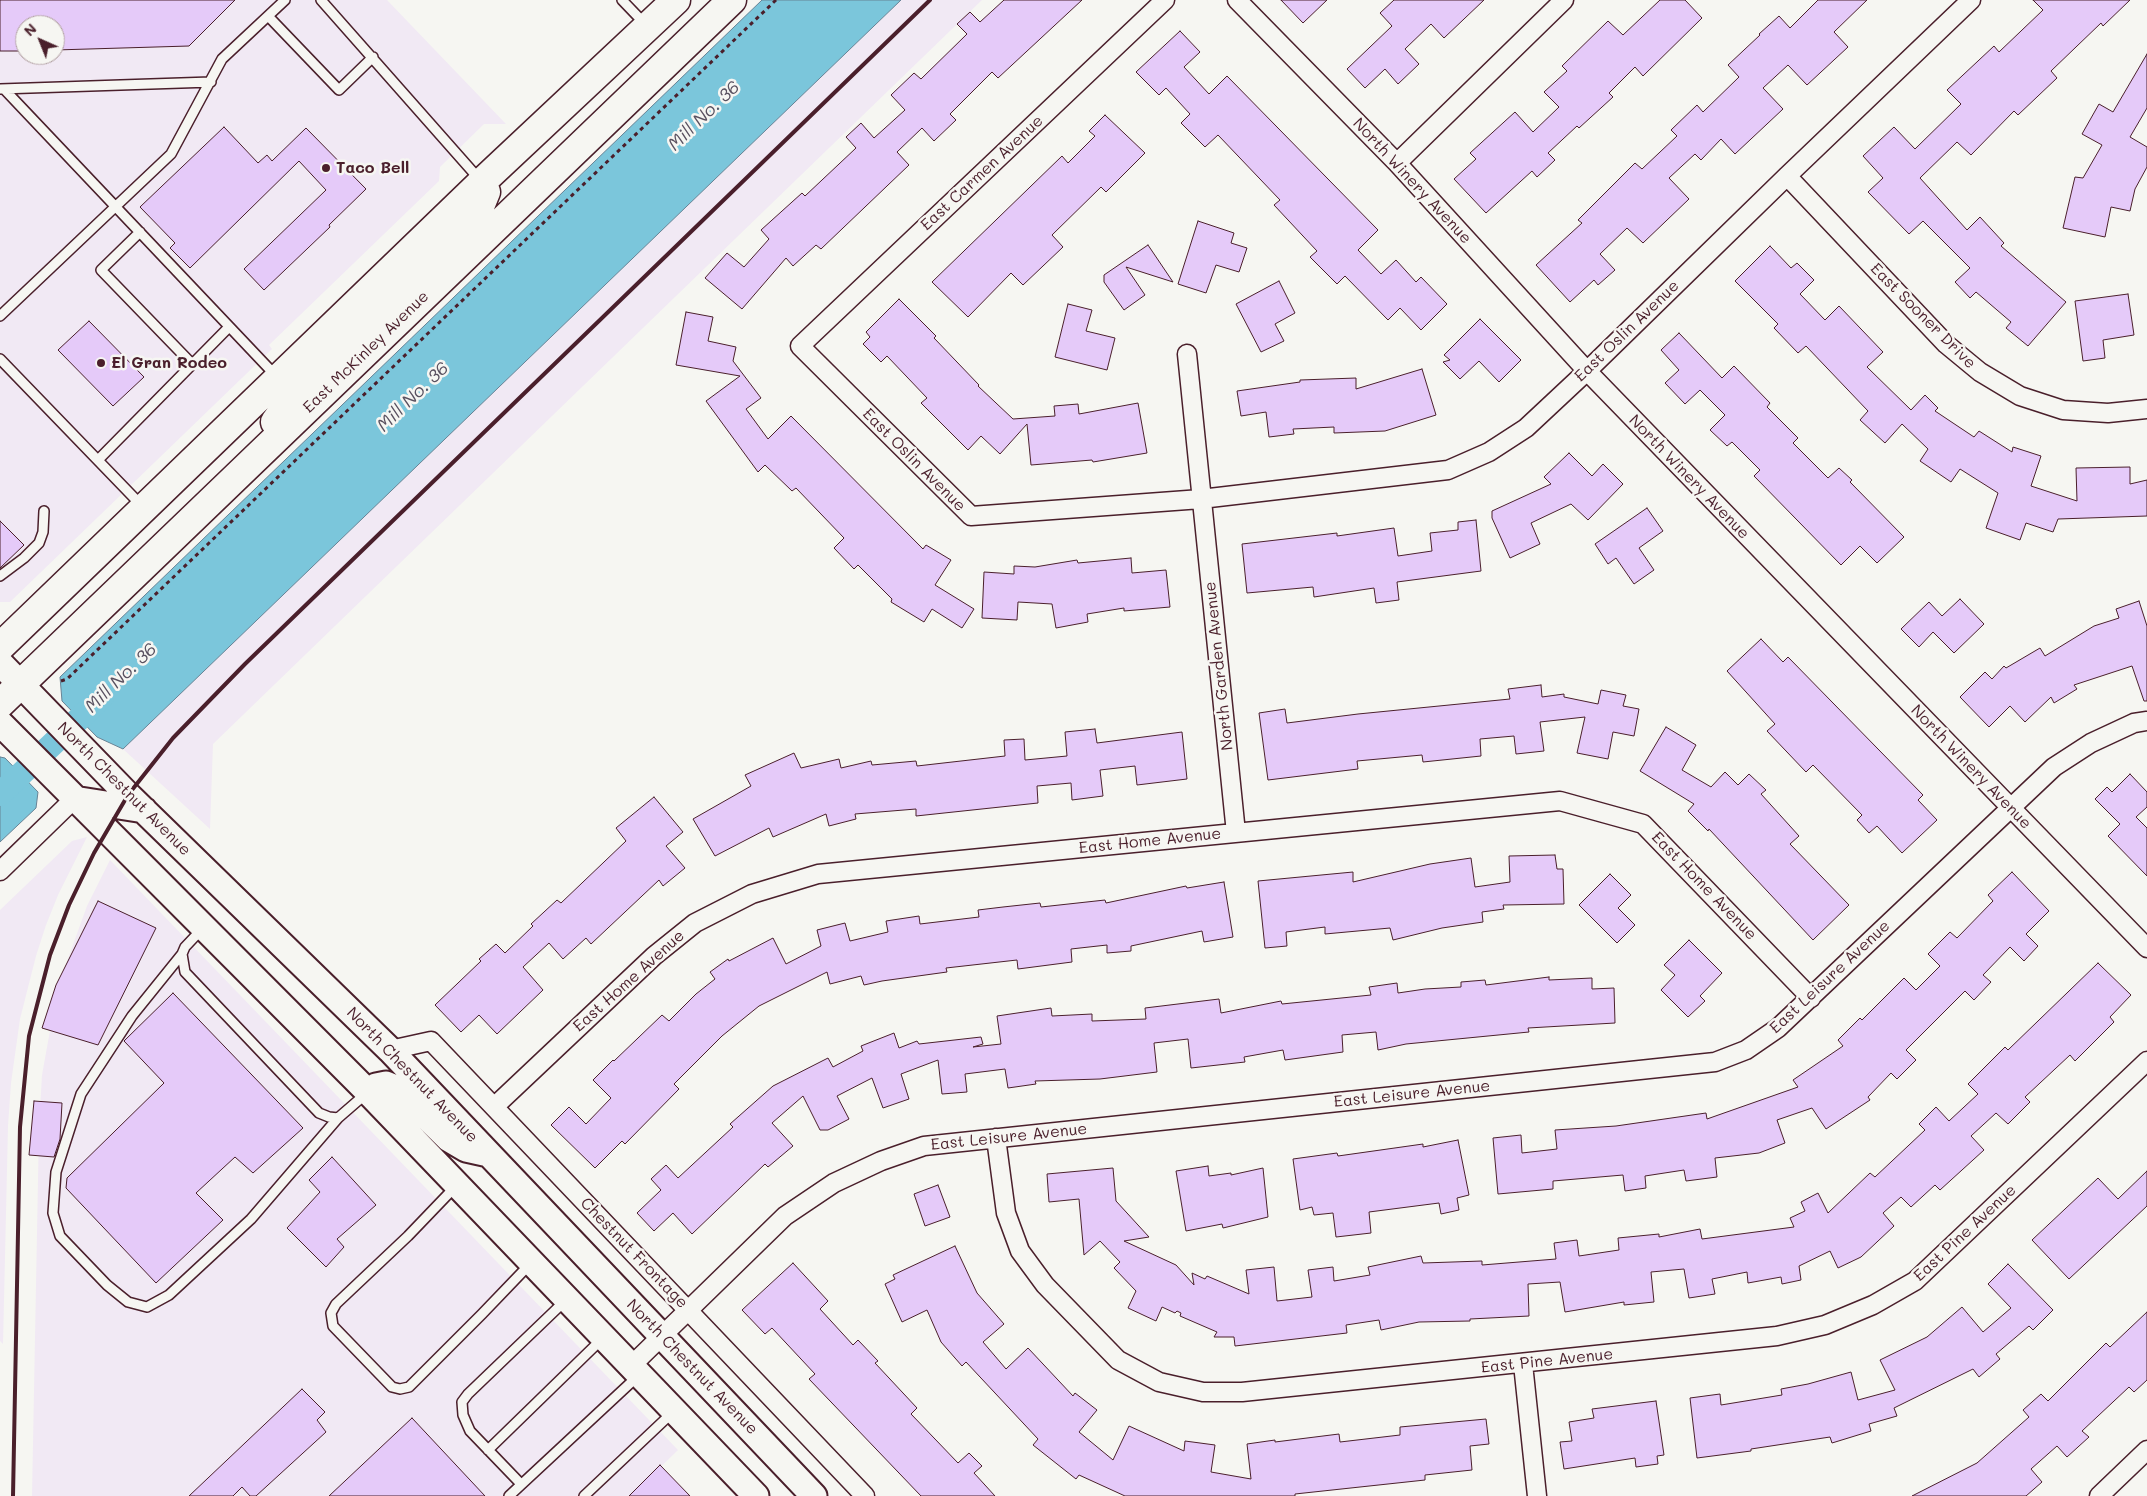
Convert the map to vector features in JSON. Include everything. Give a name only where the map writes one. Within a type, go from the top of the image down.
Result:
[{"type":"main road","points":[[0,647],[482,182],[676,0]]},
{"type":"main road","name":"East McKinley Avenue","points":[[0,704],[732,0]]},
{"type":"main road","points":[[237,476],[301,386],[478,214],[486,192],[482,182]]},
{"type":"main road","name":"North Chestnut Avenue","points":[[0,662],[144,810],[390,1050],[814,1496]]},
{"type":"main road","points":[[0,723],[368,1092],[756,1496]]},
{"type":"main road","points":[[74,799],[144,810]]},
{"type":"main road","points":[[368,1092],[376,1086],[386,1084],[398,1088],[449,1139],[466,1149],[489,1154]]},
{"type":"street","name":"East Carmen Avenue","points":[[800,346],[1165,0]]},
{"type":"street","name":"North Winery Avenue","points":[[1236,0],[1397,163],[1587,371],[2147,948]]},
{"type":"street","points":[[1397,163],[1564,0]]},
{"type":"street","name":"East Oslin Avenue","points":[[800,346],[971,516],[1201,499],[1448,470],[1489,452],[1526,428],[1971,0]]},
{"type":"street","name":"East Sooner Drive","points":[[1786,176],[1946,344],[1980,372],[2020,396],[2063,410],[2108,413],[2147,409]]},
{"type":"street","points":[[1187,354],[1201,499]]},
{"type":"street","name":"North Garden Avenue","points":[[1201,499],[1236,833]]},
{"type":"street","name":"East Leisure Avenue","points":[[635,1371],[661,1336],[784,1216],[834,1183],[881,1161],[924,1146],[1715,1062],[1746,1050],[1778,1028],[1811,998],[2054,767],[2091,743],[2134,723],[2147,721]]},
{"type":"street","points":[[0,871],[74,799]]},
{"type":"street","name":"East Home Avenue","points":[[494,1107],[654,956],[695,923],[752,894],[818,874],[1560,800],[1643,824],[1811,998]]},
{"type":"street","name":"Chestnut Frontage","points":[[390,1050],[431,1041],[689,1309],[865,1496]]},
{"type":"street","name":"East Pine Avenue","points":[[996,1138],[1006,1213],[1020,1251],[1045,1285],[1118,1360],[1159,1382],[1203,1392],[1242,1392],[1777,1336],[1825,1325],[1872,1306],[1915,1280],[2147,1061]]},
{"type":"street","points":[[1523,1364],[1537,1496]]},
{"type":"street","points":[[2099,1496],[2147,1450]]},
{"type":"lane","points":[[0,316],[171,154],[222,60],[285,0]]},
{"type":"lane","points":[[321,0],[482,182]]},
{"type":"lane","points":[[622,0],[648,27]]},
{"type":"lane","points":[[268,16],[339,90],[373,57]]},
{"type":"lane","points":[[2,89],[211,82]]},
{"type":"lane","points":[[2,89],[279,379]]},
{"type":"lane","points":[[140,232],[101,270],[192,364]]},
{"type":"lane","points":[[98,460],[229,327]]},
{"type":"lane","points":[[0,359],[145,509]]},
{"type":"lane","points":[[0,576],[24,558],[39,543],[43,532],[44,511]]},
{"type":"lane","points":[[204,928],[185,947],[182,954],[132,1016],[81,1094],[56,1172],[54,1213],[60,1236],[106,1285],[128,1302],[147,1307],[169,1295],[251,1220],[338,1118],[368,1092]]},
{"type":"lane","points":[[182,954],[185,972],[191,979],[319,1113],[329,1118],[338,1118]]},
{"type":"lane","points":[[457,1185],[408,1236],[336,1304],[331,1314],[333,1326],[392,1387],[400,1389],[409,1386],[532,1262]]},
{"type":"lane","points":[[521,1484],[466,1424],[462,1415],[462,1402],[468,1394],[567,1299]]},
{"type":"lane","points":[[488,1450],[604,1338]]},
{"type":"lane","points":[[509,1496],[635,1371]]},
{"type":"lane","points":[[584,1496],[674,1411]]},
{"type":"path","points":[[56,683],[67,679],[776,0]]},
{"type":"shaded area","points":[[0,0],[387,0],[506,124],[484,124],[440,167],[439,181],[269,345],[272,349],[10,602],[0,602]]},
{"type":"shaded area","points":[[901,0],[982,0],[213,744],[210,829],[123,749]]},
{"type":"shaded area","points":[[87,837],[58,895],[46,925],[20,1019],[11,1083],[8,1126],[3,1344],[0,1341],[0,910],[72,841]]},
{"type":"shaded area","points":[[110,860],[678,1450],[631,1496],[32,1496],[39,1127],[42,1075],[53,1014],[66,964],[87,906]]},
{"type":"water","points":[[762,0],[901,0],[123,749],[97,737],[62,701],[60,677]]},
{"type":"water","points":[[0,757],[5,758],[38,792],[36,808],[0,842]]},
{"type":"building","points":[[0,0],[235,0],[189,46],[65,50],[65,15],[15,15],[15,51],[0,51]]},
{"type":"building","points":[[1004,0],[1082,0],[998,78],[992,72],[950,114],[956,120],[934,141],[922,128],[897,152],[909,165],[821,249],[816,245],[793,266],[786,258],[742,309],[705,278],[727,253],[744,267],[769,239],[761,230],[802,193],[805,196],[856,148],[846,137],[861,123],[874,138],[905,110],[891,95],[914,73],[921,79],[967,34],[957,24],[970,12],[980,22]]},
{"type":"building","points":[[1281,0],[1327,0],[1303,23]]},
{"type":"building","points":[[1394,0],[1484,0],[1444,38],[1431,24],[1405,49],[1419,64],[1398,84],[1385,69],[1365,88],[1347,69],[1392,26],[1380,13]]},
{"type":"building","points":[[1660,0],[1685,0],[1702,18],[1643,76],[1635,67],[1609,93],[1613,97],[1579,128],[1577,126],[1548,153],[1555,160],[1537,177],[1532,171],[1486,213],[1454,179],[1476,159],[1470,153],[1515,112],[1533,132],[1559,107],[1544,92],[1567,71],[1562,66],[1608,21],[1623,35]]},
{"type":"building","points":[[1818,0],[1867,0],[1834,32],[1848,47],[1807,85],[1788,65],[1763,88],[1783,109],[1735,154],[1721,139],[1701,160],[1695,154],[1669,178],[1689,199],[1643,243],[1627,228],[1600,254],[1615,270],[1598,285],[1594,280],[1570,302],[1536,265],[1582,223],[1578,220],[1635,163],[1642,169],[1677,136],[1671,130],[1697,105],[1703,112],[1739,77],[1728,65],[1759,34],[1779,16],[1790,28]]},
{"type":"building","points":[[2033,0],[2130,0],[2103,26],[2101,23],[2051,71],[2057,78],[2018,115],[2014,111],[1971,155],[1957,142],[1920,178],[1967,230],[1980,217],[2004,243],[2001,246],[2066,302],[2028,346],[2006,328],[2011,322],[1976,292],[1970,298],[1955,282],[1970,268],[1923,221],[1909,234],[1868,192],[1883,178],[1863,156],[1894,127],[1915,149],[1961,104],[1947,90],[1994,46],[1999,52],[2043,10]]},
{"type":"building","points":[[1180,31],[1200,52],[1184,67],[1209,94],[1227,76],[1378,230],[1358,250],[1381,274],[1396,260],[1416,282],[1421,277],[1447,304],[1421,330],[1400,308],[1388,320],[1345,276],[1337,284],[1310,257],[1317,251],[1274,205],[1280,200],[1218,135],[1205,147],[1181,123],[1190,114],[1166,88],[1159,95],[1136,72]]},
{"type":"building","points":[[2147,54],[2147,108],[2130,137],[2147,147],[2147,167],[2135,189],[2130,211],[2111,207],[2105,237],[2063,228],[2075,177],[2083,178],[2102,145],[2082,134],[2099,104],[2113,112]]},
{"type":"building","points":[[1105,115],[1145,153],[1106,192],[1101,187],[1052,235],[1063,247],[1023,285],[1011,273],[968,317],[932,282],[1062,156],[1068,163],[1095,136],[1089,131]]},
{"type":"building","points":[[224,127],[258,163],[267,155],[272,161],[306,128],[366,189],[329,225],[330,227],[264,290],[244,269],[326,190],[299,161],[190,268],[170,248],[175,243],[140,207]]},
{"type":"building","points":[[1198,221],[1234,233],[1231,243],[1247,248],[1239,272],[1216,265],[1206,293],[1178,284]]},
{"type":"building","points":[[1148,245],[1173,282],[1126,267],[1145,295],[1124,310],[1104,282],[1104,275]]},
{"type":"building","points":[[1770,246],[1791,268],[1797,263],[1814,280],[1800,294],[1825,320],[1839,306],[1883,352],[1867,367],[1911,410],[1925,395],[1938,408],[1935,411],[1974,437],[1979,431],[2012,452],[2013,447],[2041,456],[2031,486],[2077,501],[2076,468],[2130,467],[2130,484],[2147,480],[2147,516],[2058,519],[2053,532],[2026,523],[2020,540],[1986,528],[1998,493],[1960,469],[1951,482],[1920,461],[1928,449],[1902,424],[1885,443],[1860,420],[1868,411],[1806,346],[1798,353],[1774,328],[1778,324],[1735,281]]},
{"type":"building","points":[[1279,281],[1295,313],[1275,324],[1284,341],[1261,352],[1236,304]]},
{"type":"building","points":[[2128,294],[2134,335],[2103,340],[2105,358],[2083,361],[2075,301]]},
{"type":"building","points":[[899,299],[936,336],[934,338],[978,386],[1013,419],[1055,416],[1054,406],[1078,404],[1079,414],[1138,403],[1147,453],[1093,462],[1092,460],[1031,465],[1027,424],[1000,454],[981,436],[968,450],[921,403],[927,398],[887,356],[881,362],[863,344],[870,337],[866,332]]},
{"type":"building","points":[[1068,304],[1092,310],[1086,331],[1115,338],[1107,370],[1055,357]]},
{"type":"building","points":[[686,312],[713,317],[708,341],[736,347],[733,361],[761,398],[746,409],[768,439],[791,416],[923,549],[926,545],[951,560],[935,585],[974,609],[962,628],[932,609],[924,622],[891,602],[892,599],[858,565],[854,569],[834,548],[844,538],[796,488],[792,491],[765,465],[758,472],[706,401],[740,376],[676,365]]},
{"type":"building","points":[[1480,319],[1521,360],[1499,382],[1479,361],[1460,379],[1443,362],[1450,360],[1444,355]]},
{"type":"building","name":"El Gran Rodeo","points":[[89,321],[144,377],[113,406],[58,350]]},
{"type":"building","points":[[1679,333],[1722,378],[1734,366],[1770,403],[1767,407],[1798,438],[1793,443],[1828,478],[1839,468],[1852,480],[1850,482],[1904,537],[1877,563],[1860,546],[1841,565],[1754,476],[1760,470],[1732,442],[1727,446],[1710,430],[1725,415],[1700,390],[1685,404],[1665,383],[1679,370],[1661,350]]},
{"type":"building","points":[[1422,369],[1436,415],[1385,431],[1334,433],[1334,427],[1293,429],[1294,434],[1269,437],[1266,412],[1241,416],[1237,391],[1300,382],[1300,380],[1356,378],[1356,389]]},
{"type":"building","points":[[1569,453],[1592,476],[1603,464],[1623,484],[1588,520],[1571,504],[1531,523],[1540,544],[1510,558],[1492,518],[1492,511],[1551,484],[1544,477]]},
{"type":"building","points":[[1647,508],[1663,531],[1639,548],[1654,570],[1634,584],[1616,558],[1608,564],[1595,544]]},
{"type":"building","points":[[1476,520],[1481,571],[1397,582],[1399,600],[1376,603],[1374,588],[1314,597],[1313,587],[1247,593],[1242,544],[1337,533],[1337,536],[1394,528],[1398,556],[1432,551],[1430,533],[1458,530],[1458,522]]},
{"type":"building","points":[[0,521],[24,545],[0,568]]},
{"type":"building","points":[[1131,558],[1132,573],[1166,570],[1170,607],[1124,611],[1124,608],[1087,614],[1088,622],[1056,628],[1052,604],[1018,602],[1017,620],[982,618],[984,572],[1014,574],[1014,566],[1035,567],[1077,560],[1078,563]]},
{"type":"building","points":[[1960,599],[1984,624],[1954,653],[1933,632],[1919,647],[1901,629],[1929,602],[1942,616]]},
{"type":"building","points":[[2139,601],[2147,626],[2147,701],[2144,701],[2132,666],[2074,685],[2077,689],[2054,703],[2051,697],[2025,722],[2010,706],[1989,727],[1960,697],[1985,672],[1992,679],[2004,666],[2006,668],[2040,648],[2045,656],[2094,626],[2119,618],[2116,609]]},
{"type":"building","points":[[1761,639],[1783,662],[1788,657],[1923,795],[1918,800],[1937,820],[1902,853],[1877,826],[1869,833],[1857,820],[1862,815],[1813,765],[1806,772],[1767,731],[1775,724],[1727,671]]},
{"type":"building","points":[[1541,685],[1542,697],[1564,694],[1564,697],[1598,704],[1601,690],[1626,695],[1623,706],[1639,709],[1634,736],[1613,732],[1608,759],[1577,753],[1585,717],[1540,722],[1544,751],[1516,754],[1514,736],[1480,739],[1481,756],[1423,762],[1422,755],[1357,761],[1358,769],[1268,780],[1259,713],[1285,709],[1287,723],[1510,699],[1508,689]]},
{"type":"building","points":[[1666,727],[1696,745],[1682,770],[1711,787],[1725,772],[1738,785],[1749,774],[1766,790],[1761,794],[1799,836],[1790,844],[1849,905],[1813,940],[1709,829],[1708,831],[1688,811],[1694,804],[1640,771]]},
{"type":"building","points":[[1095,729],[1097,743],[1182,732],[1187,779],[1137,785],[1135,766],[1100,770],[1103,796],[1072,800],[1071,783],[1037,786],[1038,803],[916,816],[916,809],[855,814],[856,819],[829,826],[826,814],[773,837],[769,828],[715,856],[693,819],[751,786],[745,775],[794,753],[801,768],[839,759],[841,768],[871,761],[872,765],[916,761],[917,766],[1005,756],[1004,740],[1024,739],[1025,760],[1067,756],[1065,732]]},
{"type":"building","points":[[2130,774],[2147,792],[2147,807],[2136,817],[2147,828],[2147,876],[2108,836],[2120,824],[2095,799],[2107,787],[2112,792]]},
{"type":"building","points":[[654,797],[683,832],[666,846],[685,868],[663,886],[659,880],[591,944],[586,938],[563,959],[549,943],[523,967],[543,990],[497,1034],[479,1015],[461,1032],[435,1005],[496,944],[505,953],[533,926],[531,924],[557,900],[561,903],[626,841],[616,828]]},
{"type":"building","points":[[1555,855],[1557,869],[1563,869],[1564,904],[1503,905],[1504,909],[1482,912],[1483,922],[1442,928],[1393,940],[1390,928],[1325,934],[1325,927],[1286,932],[1287,946],[1265,948],[1258,881],[1353,872],[1353,882],[1430,864],[1471,858],[1475,887],[1510,882],[1509,856]]},
{"type":"building","points":[[2012,872],[2049,911],[2026,934],[2038,946],[2024,961],[2010,947],[1983,975],[1991,982],[1974,1000],[1965,991],[1906,1050],[1916,1060],[1897,1079],[1891,1073],[1868,1097],[1870,1100],[1826,1129],[1812,1108],[1777,1120],[1785,1143],[1759,1153],[1715,1158],[1717,1177],[1686,1181],[1684,1170],[1645,1176],[1646,1188],[1625,1191],[1623,1175],[1553,1181],[1553,1189],[1498,1194],[1493,1138],[1521,1135],[1522,1153],[1557,1149],[1555,1130],[1616,1126],[1706,1113],[1707,1119],[1798,1087],[1793,1080],[1843,1046],[1838,1040],[1860,1018],[1862,1020],[1904,978],[1916,990],[1940,966],[1928,954],[1950,932],[1957,938],[1993,901],[1988,895]]},
{"type":"building","points":[[1610,874],[1631,895],[1618,908],[1635,925],[1617,943],[1579,905]]},
{"type":"building","points":[[1224,882],[1233,937],[1204,942],[1202,931],[1131,946],[1131,951],[1107,953],[1107,945],[1071,949],[1072,962],[1018,969],[1017,960],[946,968],[947,972],[864,985],[861,976],[830,984],[827,972],[759,1006],[722,1036],[674,1084],[679,1089],[625,1144],[622,1141],[595,1168],[551,1125],[569,1107],[586,1124],[611,1098],[593,1080],[613,1060],[662,1015],[669,1021],[696,994],[715,979],[710,972],[728,959],[729,961],[773,938],[786,964],[821,946],[817,930],[845,923],[850,941],[888,932],[886,921],[919,916],[920,924],[979,917],[978,910],[1003,907],[1040,903],[1041,907],[1105,900],[1106,903],[1186,886],[1187,888]]},
{"type":"building","points":[[98,901],[156,928],[98,1045],[42,1028],[56,985]]},
{"type":"building","points":[[1689,940],[1722,973],[1700,996],[1705,1001],[1688,1017],[1661,990],[1675,975],[1664,965]]},
{"type":"building","points":[[2098,963],[2131,995],[2110,1017],[2114,1022],[2075,1061],[2070,1055],[2025,1097],[2030,1102],[2008,1124],[1996,1113],[1971,1136],[1984,1150],[1940,1190],[1935,1185],[1911,1207],[1901,1197],[1883,1213],[1894,1226],[1861,1257],[1838,1268],[1830,1251],[1799,1266],[1801,1280],[1782,1284],[1781,1277],[1748,1283],[1747,1272],[1712,1279],[1715,1294],[1689,1298],[1684,1269],[1651,1272],[1654,1302],[1624,1305],[1624,1302],[1565,1312],[1560,1282],[1528,1284],[1529,1316],[1470,1319],[1470,1321],[1419,1322],[1381,1330],[1379,1320],[1346,1325],[1347,1333],[1235,1346],[1234,1337],[1214,1337],[1217,1332],[1180,1316],[1181,1313],[1177,1311],[1175,1313],[1162,1307],[1156,1321],[1128,1308],[1136,1291],[1114,1268],[1120,1262],[1100,1241],[1084,1255],[1079,1199],[1049,1202],[1047,1174],[1113,1168],[1116,1201],[1149,1237],[1124,1241],[1176,1265],[1194,1285],[1192,1273],[1205,1279],[1207,1276],[1249,1294],[1246,1270],[1274,1267],[1277,1301],[1312,1297],[1308,1270],[1333,1267],[1334,1281],[1370,1275],[1368,1267],[1421,1256],[1423,1263],[1482,1261],[1482,1265],[1556,1259],[1554,1243],[1577,1240],[1579,1256],[1619,1250],[1618,1238],[1659,1234],[1659,1237],[1700,1229],[1702,1239],[1794,1227],[1790,1218],[1805,1211],[1801,1202],[1818,1193],[1828,1213],[1870,1173],[1875,1177],[1925,1130],[1919,1124],[1936,1107],[1949,1121],[1978,1094],[1968,1084],[2005,1047],[2008,1050]]},
{"type":"building","points":[[1549,977],[1549,980],[1592,978],[1592,989],[1614,988],[1615,1023],[1528,1028],[1529,1032],[1406,1044],[1378,1050],[1376,1032],[1342,1035],[1343,1052],[1285,1060],[1283,1050],[1244,1057],[1245,1062],[1191,1068],[1188,1039],[1154,1043],[1157,1072],[1100,1079],[1035,1081],[1036,1084],[1008,1088],[1005,1069],[965,1074],[967,1092],[942,1094],[938,1060],[901,1074],[909,1099],[883,1108],[872,1078],[837,1096],[849,1119],[828,1130],[820,1130],[803,1096],[772,1123],[793,1146],[768,1167],[765,1164],[692,1234],[673,1213],[654,1231],[637,1213],[661,1190],[651,1179],[666,1165],[678,1178],[733,1127],[730,1124],[773,1086],[828,1058],[833,1067],[863,1051],[861,1046],[894,1033],[899,1048],[917,1041],[919,1044],[981,1037],[983,1044],[973,1047],[1001,1044],[997,1016],[1051,1008],[1052,1016],[1092,1014],[1092,1021],[1146,1019],[1145,1008],[1219,999],[1221,1013],[1281,1001],[1282,1004],[1371,995],[1369,987],[1397,983],[1398,993],[1461,987],[1461,982],[1485,980],[1486,985]]},
{"type":"building","points":[[173,993],[303,1128],[253,1173],[235,1157],[196,1193],[223,1220],[156,1283],[66,1188],[67,1178],[164,1083],[124,1041]]},
{"type":"building","points":[[34,1101],[62,1103],[60,1139],[54,1157],[29,1155]]},
{"type":"building","points":[[1458,1140],[1469,1195],[1457,1198],[1459,1210],[1441,1214],[1439,1203],[1369,1212],[1371,1233],[1336,1237],[1333,1213],[1314,1215],[1312,1207],[1300,1210],[1293,1159],[1337,1153],[1338,1156],[1423,1144],[1423,1147]]},
{"type":"building","points":[[332,1157],[376,1205],[337,1239],[344,1247],[326,1267],[287,1228],[320,1192],[309,1180]]},
{"type":"building","points":[[1208,1166],[1209,1176],[1231,1173],[1231,1175],[1263,1168],[1268,1217],[1223,1228],[1222,1224],[1186,1231],[1176,1171]]},
{"type":"building","points":[[2147,1171],[2147,1206],[2069,1279],[2032,1240],[2098,1178],[2118,1199]]},
{"type":"building","points":[[938,1185],[950,1217],[925,1226],[914,1194]]},
{"type":"building","points":[[955,1246],[977,1293],[1004,1324],[983,1342],[1006,1369],[1028,1348],[1073,1396],[1075,1393],[1097,1410],[1079,1432],[1113,1460],[1129,1426],[1184,1451],[1185,1441],[1215,1445],[1211,1472],[1251,1479],[1247,1444],[1339,1434],[1340,1442],[1400,1435],[1400,1427],[1486,1419],[1489,1444],[1470,1446],[1472,1470],[1425,1475],[1425,1480],[1295,1494],[1295,1496],[1125,1496],[1079,1475],[1076,1479],[1033,1445],[1038,1439],[966,1362],[962,1366],[941,1342],[927,1310],[902,1322],[885,1284],[895,1279],[893,1275]]},
{"type":"building","points":[[793,1263],[828,1301],[820,1309],[853,1345],[858,1340],[878,1361],[875,1363],[917,1408],[911,1414],[958,1463],[969,1453],[982,1466],[974,1473],[995,1496],[921,1496],[809,1379],[815,1374],[772,1328],[765,1334],[742,1310]]},
{"type":"building","points":[[2008,1264],[2053,1310],[2033,1330],[2029,1326],[1996,1354],[2000,1359],[1979,1377],[1973,1369],[1894,1408],[1897,1416],[1869,1424],[1871,1431],[1832,1443],[1830,1437],[1751,1449],[1751,1451],[1697,1458],[1690,1398],[1720,1394],[1721,1405],[1782,1395],[1781,1389],[1808,1384],[1851,1372],[1858,1400],[1895,1390],[1880,1360],[1927,1337],[1962,1307],[1983,1332],[2011,1308],[1988,1284]]},
{"type":"building","points":[[2147,1312],[2147,1380],[2134,1392],[2129,1387],[2082,1431],[2089,1437],[2067,1457],[2057,1446],[2031,1469],[2042,1482],[2026,1496],[1912,1496],[1977,1463],[2029,1417],[2023,1410],[2041,1394],[2048,1401],[2106,1343],[2110,1347]]},
{"type":"building","points":[[302,1389],[325,1412],[317,1420],[326,1432],[256,1496],[250,1496],[242,1487],[233,1496],[189,1496]]},
{"type":"building","points":[[1656,1401],[1664,1455],[1657,1456],[1658,1464],[1636,1467],[1635,1458],[1564,1469],[1560,1442],[1572,1441],[1569,1422],[1594,1418],[1592,1409]]},
{"type":"building","points":[[412,1418],[485,1496],[329,1496]]},
{"type":"building","points":[[660,1465],[690,1496],[629,1496]]},
{"type":"waterway","name":"Mill No. 36","points":[[0,794],[102,697]]},
{"type":"railway","points":[[13,1496],[20,1127],[29,1036],[50,955],[69,905],[94,853],[128,795],[173,738],[245,664],[930,0]]},
{"type":"place","name":"Taco Bell","points":[[326,168]]},
{"type":"place","name":"El Gran Rodeo","points":[[101,363]]}]
